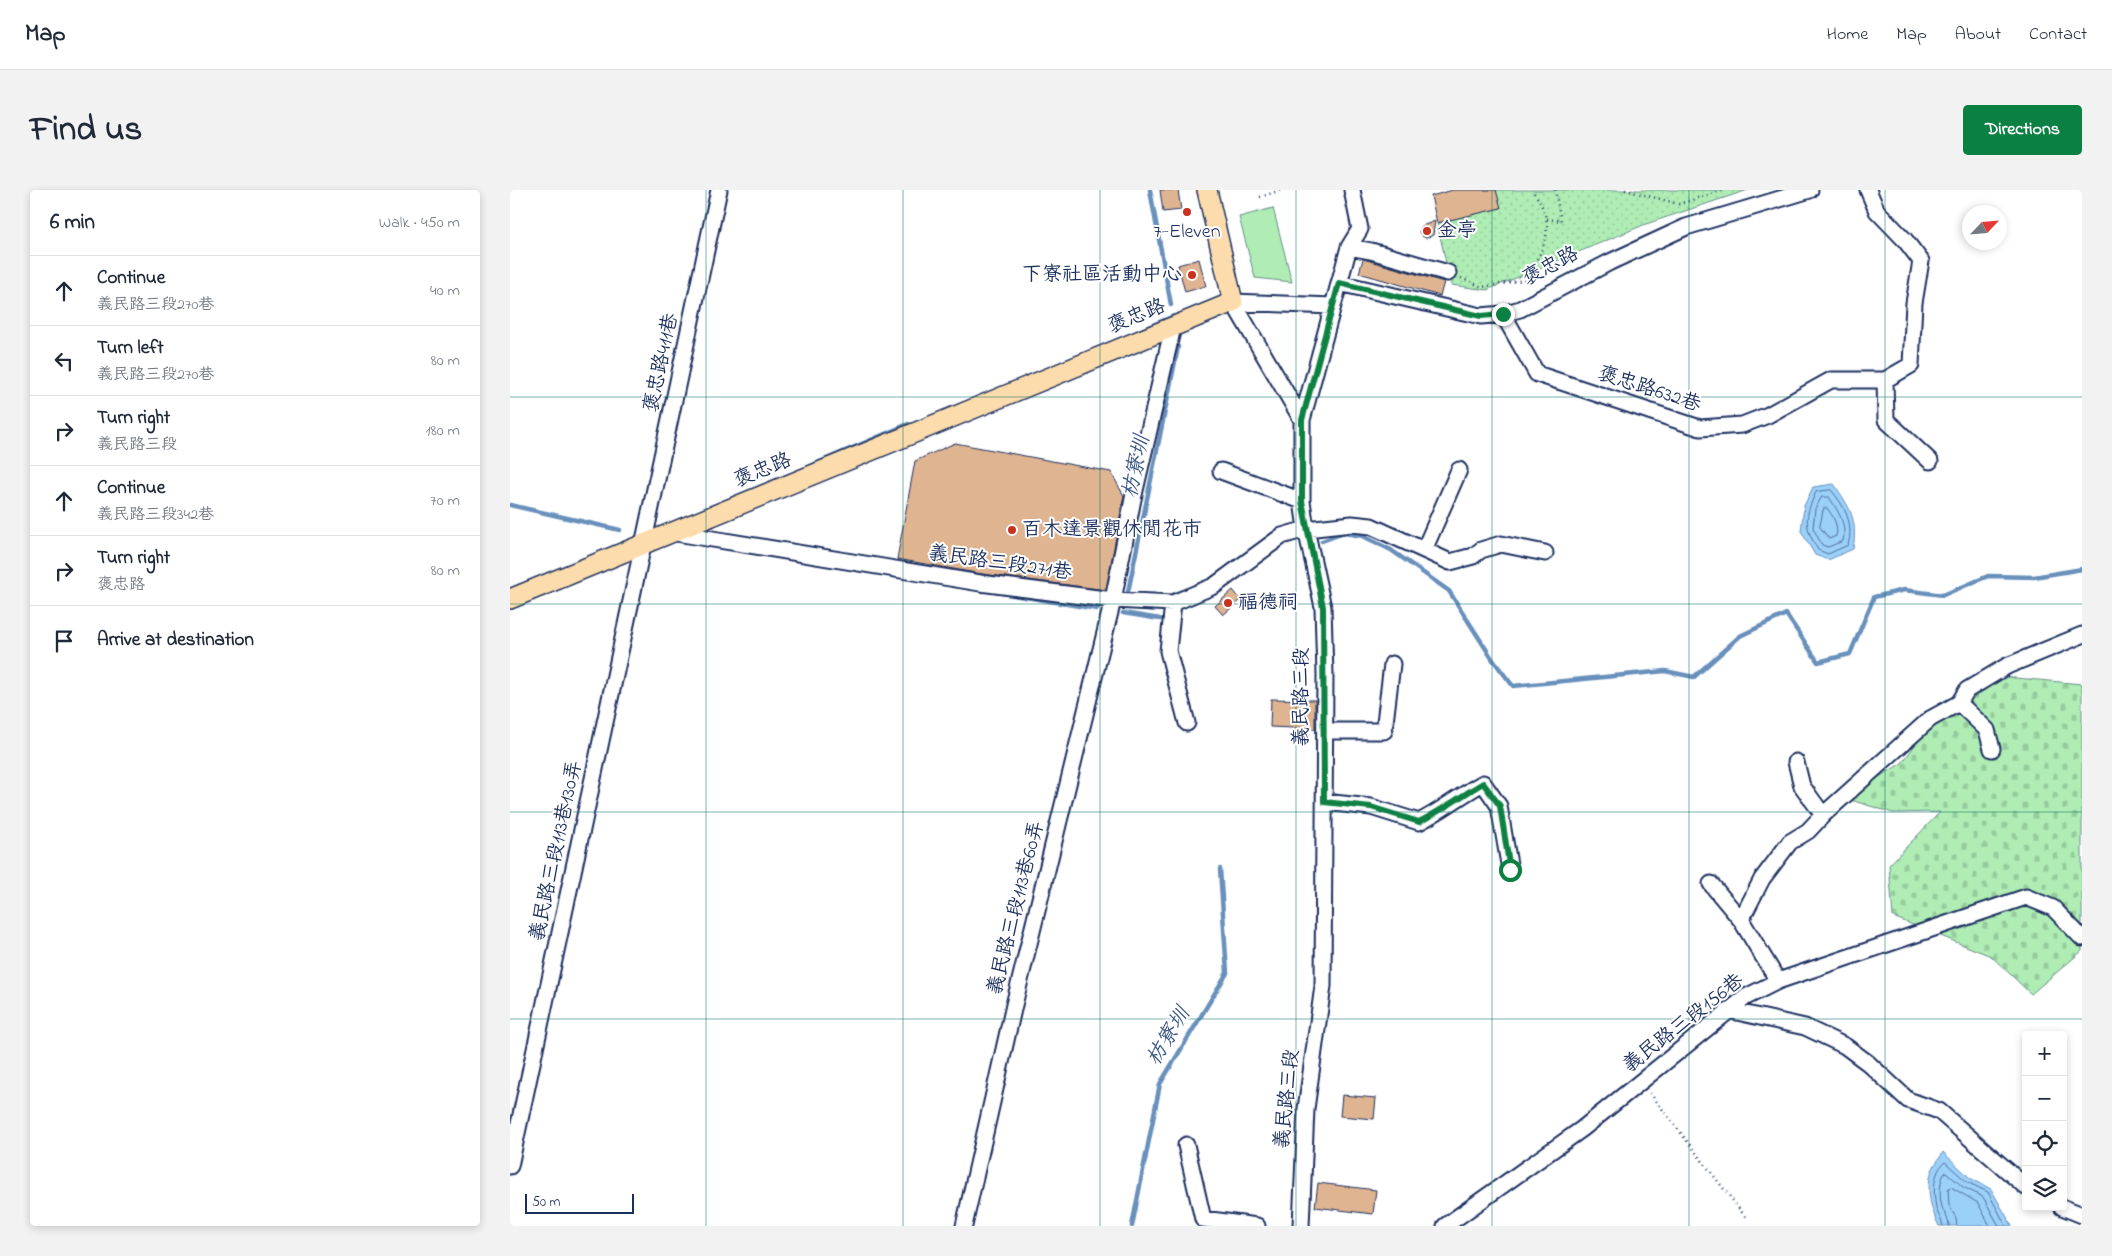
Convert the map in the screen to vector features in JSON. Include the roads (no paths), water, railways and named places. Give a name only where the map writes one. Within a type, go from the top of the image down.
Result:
[{"type":"main road","points":[[1206,190],[1233,302]]},
{"type":"main road","name":"褒忠路","points":[[510,599],[1233,302]]},
{"type":"street","name":"褒忠路411巷","points":[[643,544],[719,190]]},
{"type":"street","points":[[1332,306],[1349,247],[1360,229],[1352,190]]},
{"type":"street","name":"褒忠路","points":[[1339,283],[1481,316],[1503,314],[1520,309],[1610,262],[1686,227],[1810,190]]},
{"type":"street","points":[[1868,190],[1877,211],[1905,240],[1921,261],[1914,303],[1910,365],[1885,380],[1886,420],[1930,461]]},
{"type":"street","points":[[1349,247],[1371,251],[1448,273]]},
{"type":"street","name":"褒忠路","points":[[1233,302],[1332,306]]},
{"type":"street","points":[[1233,302],[1302,420]]},
{"type":"street","name":"義民路三段","points":[[1301,1226],[1306,1109],[1323,986],[1325,732],[1323,607],[1306,529],[1302,501],[1302,420],[1332,306]]},
{"type":"street","name":"褒忠路632巷","points":[[1503,314],[1537,374],[1700,428],[1742,425],[1768,415],[1830,380],[1885,380]]},
{"type":"street","name":"義民路三段113巷60弄","points":[[964,1226],[1016,996],[1113,600],[1133,498],[1173,327]]},
{"type":"street","points":[[1424,550],[1459,470]]},
{"type":"street","points":[[1221,471],[1302,501]]},
{"type":"street","name":"義民路三段271巷","points":[[670,532],[980,583],[1113,600],[1173,603],[1214,586],[1282,536],[1306,529],[1362,524],[1371,526],[1450,562],[1473,556],[1481,550],[1501,544],[1545,553]]},
{"type":"street","name":"義民路三段113巷130弄","points":[[510,1166],[643,544]]},
{"type":"street","points":[[1173,603],[1168,651],[1187,723]]},
{"type":"street","points":[[1741,920],[1762,879],[1790,842],[1808,831],[1823,815],[1930,719],[1959,703],[1967,690],[2008,666],[2082,635]]},
{"type":"street","points":[[1325,732],[1384,731],[1392,664]]},
{"type":"street","points":[[1959,703],[1987,730],[1992,749]]},
{"type":"street","points":[[1796,762],[1802,786],[1823,815]]},
{"type":"street","points":[[1324,802],[1371,807],[1419,822],[1483,783],[1500,806],[1510,870]]},
{"type":"street","points":[[1711,884],[1741,920],[1778,981]]},
{"type":"street","name":"義民路三段156巷","points":[[1447,1225],[1582,1129],[1728,1010],[1746,997],[1778,981],[2026,897],[2053,908],[2082,938]]},
{"type":"street","points":[[1728,1010],[1805,1028],[1845,1046],[1868,1063],[1908,1100],[1940,1111],[2022,1184]]},
{"type":"street","points":[[1186,1145],[1203,1218],[1257,1226]]},
{"type":"street","points":[[2067,1209],[2082,1216]]},
{"type":"water","points":[[1834,484],[1851,514],[1854,539],[1853,549],[1828,560],[1815,555],[1801,531],[1804,506],[1813,487]]},
{"type":"water","points":[[1943,1152],[1970,1178],[1991,1189],[2012,1226],[1939,1226],[1932,1207],[1929,1187],[1932,1170]]},
{"type":"waterway","name":"枋寮圳","points":[[1150,190],[1171,305]]},
{"type":"waterway","points":[[1139,331],[1174,316]]},
{"type":"waterway","name":"枋寮圳","points":[[1128,592],[1178,347]]},
{"type":"waterway","points":[[815,464],[908,424]]},
{"type":"waterway","points":[[510,505],[620,530]]},
{"type":"waterway","points":[[1322,541],[1344,533],[1363,536],[1391,550],[1449,591],[1493,660],[1513,686],[1665,671],[1694,677],[1740,636],[1786,614],[1818,662],[1850,654],[1874,597],[1904,590],[1943,595],[1988,576],[2034,577],[2082,569]]},
{"type":"waterway","points":[[995,592],[1097,609]]},
{"type":"waterway","name":"枋寮圳","points":[[1123,613],[1160,619]]},
{"type":"waterway","name":"枋寮圳","points":[[1132,1226],[1160,1084],[1227,973],[1220,869]]},
{"type":"place","name":"7-Eleven","points":[[1187,212]]},
{"type":"place","name":"金亭","points":[[1427,231]]},
{"type":"place","name":"下寮社區活動中心","points":[[1192,275]]},
{"type":"place","name":"百木達景觀休閒花市","points":[[1012,530]]},
{"type":"place","name":"福德祠","points":[[1228,603]]}]
